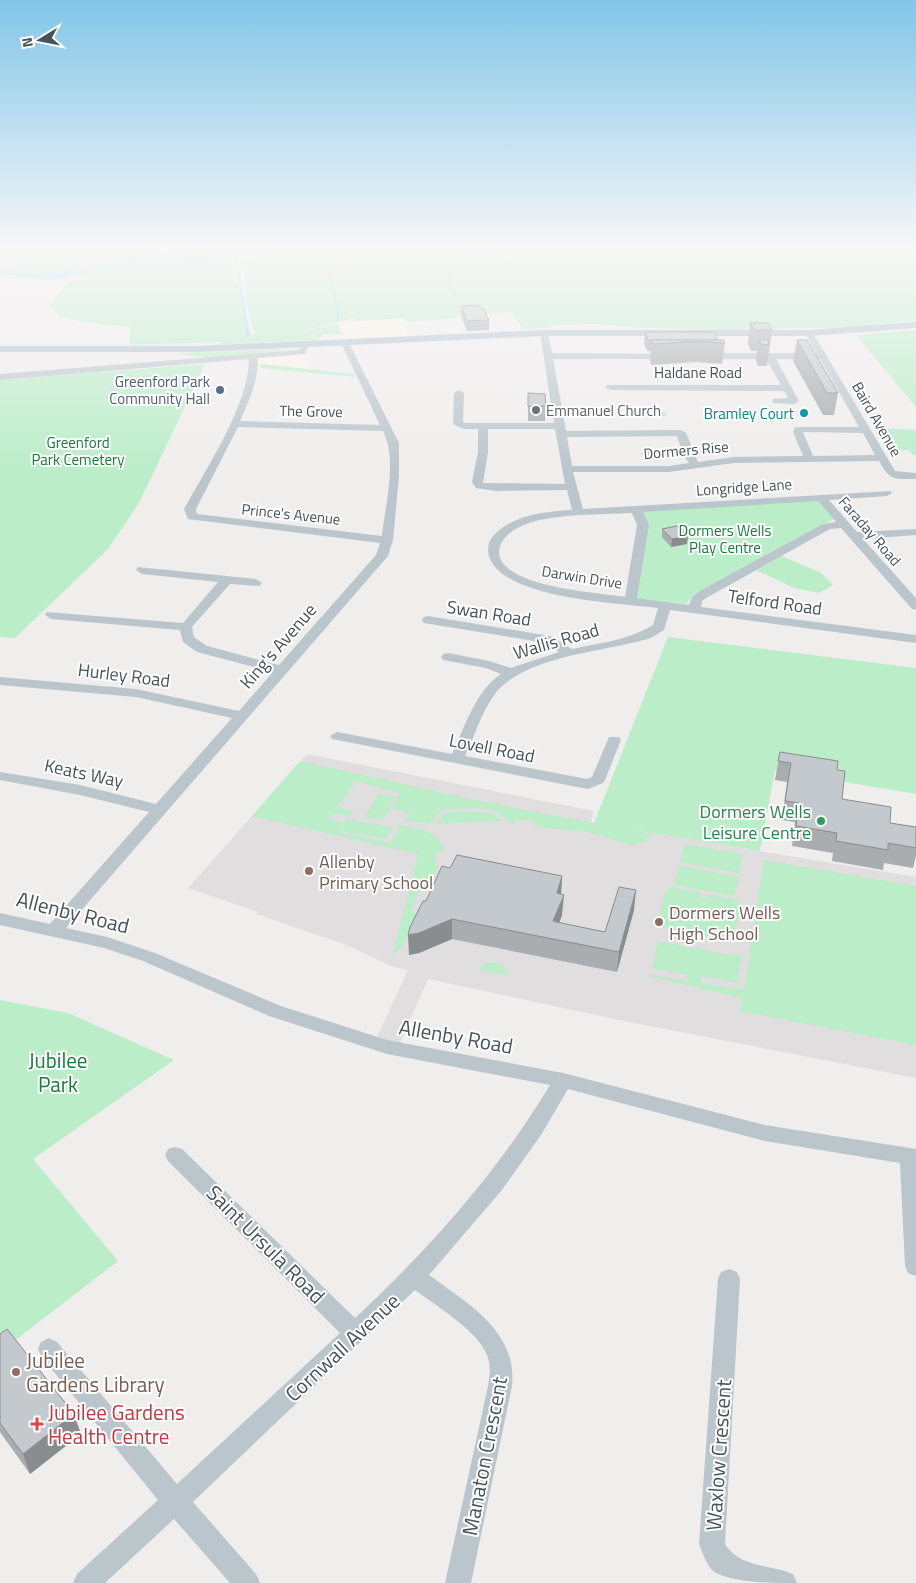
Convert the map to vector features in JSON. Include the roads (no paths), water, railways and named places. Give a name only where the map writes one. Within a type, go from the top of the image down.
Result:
[{"type":"main road","points":[[0,349],[198,349],[544,333],[809,333],[916,325]]},
{"type":"street","points":[[544,333],[562,430],[567,469],[578,512]]},
{"type":"street","name":"Baird Avenue","points":[[809,333],[892,473],[896,476],[916,476]]},
{"type":"street","name":"King's Avenue","points":[[55,930],[371,571],[382,556],[387,540],[395,461],[394,443],[345,343]]},
{"type":"street","points":[[0,377],[302,352],[305,345]]},
{"type":"street","points":[[770,355],[794,401],[776,401]]},
{"type":"street","points":[[549,356],[822,356]]},
{"type":"street","points":[[236,424],[248,387],[254,361],[253,357]]},
{"type":"street","name":"Haldane Road","points":[[610,387],[787,388]]},
{"type":"street","points":[[459,393],[458,424],[464,426],[681,433],[688,454],[695,466]]},
{"type":"street","name":"The Grove","points":[[236,424],[386,428]]},
{"type":"street","name":"Prince's Avenue","points":[[236,424],[190,509],[192,517],[387,540]]},
{"type":"street","points":[[483,427],[483,452],[477,482],[480,486],[487,488],[571,487]]},
{"type":"street","points":[[809,460],[805,444],[798,432],[799,429],[865,430]]},
{"type":"street","points":[[646,454],[688,454]]},
{"type":"street","name":"Dormers Rise","points":[[567,469],[668,469],[728,460],[882,458]]},
{"type":"street","name":"Longridge Lane","points":[[603,511],[886,493]]},
{"type":"street","name":"Faraday Road","points":[[821,498],[914,602]]},
{"type":"street","points":[[630,601],[643,525],[636,509]]},
{"type":"street","name":"Darwin Drive","points":[[603,511],[542,516],[511,527],[498,537],[493,545],[492,554],[496,563],[508,575],[537,587],[630,601]]},
{"type":"street","points":[[694,609],[696,600],[707,592],[822,529],[843,524]]},
{"type":"street","points":[[854,536],[916,532]]},
{"type":"street","points":[[142,570],[256,583]]},
{"type":"street","points":[[227,580],[186,627],[188,640],[202,649],[282,670]]},
{"type":"street","name":"Telford Road","points":[[630,601],[916,639]]},
{"type":"street","name":"Wallis Road","points":[[456,760],[489,692],[511,674],[570,653],[629,640],[652,632],[659,627],[665,606]]},
{"type":"street","points":[[51,615],[186,627]]},
{"type":"street","name":"Swan Road","points":[[428,620],[550,640],[570,653]]},
{"type":"street","points":[[448,657],[489,665],[511,674]]},
{"type":"street","name":"Hurley Road","points":[[0,681],[136,693],[242,716]]},
{"type":"street","name":"Lovell Road","points":[[337,736],[588,784],[598,780],[614,740]]},
{"type":"street","name":"Keats Way","points":[[0,776],[102,794],[159,810]]},
{"type":"street","name":"Allenby Road","points":[[0,919],[55,930],[149,957],[275,1011],[387,1047],[563,1080],[737,1126],[913,1157]]},
{"type":"street","name":"Cornwall Avenue","points":[[86,1583],[356,1334],[414,1277],[494,1184],[534,1129],[563,1080]]},
{"type":"street","name":"Saint Ursula Road","points":[[175,1155],[356,1334]]},
{"type":"street","points":[[913,1157],[916,1266]]},
{"type":"street","name":"Manaton Crescent","points":[[414,1277],[484,1332],[496,1347],[501,1364],[500,1386],[458,1583]]},
{"type":"street","name":"Waxlow Crescent","points":[[729,1279],[712,1544],[718,1560],[730,1568],[784,1583]]},
{"type":"street","points":[[48,1349],[175,1501],[247,1583]]},
{"type":"waterway","points":[[246,323],[248,336]]},
{"type":"place","name":"Greenford Park Community Hall","points":[[220,390]]},
{"type":"place","name":"Emmanuel Church","points":[[536,410]]},
{"type":"place","name":"Bramley Court","points":[[804,413]]},
{"type":"place","name":"Dormers Wells Leisure Centre","points":[[821,821]]},
{"type":"place","name":"Allenby Primary School","points":[[309,871]]},
{"type":"place","name":"Dormers Wells High School","points":[[659,922]]},
{"type":"place","name":"Jubilee Gardens Library","points":[[16,1372]]},
{"type":"place","name":"Jubilee Gardens Health Centre","points":[[37,1424]]},
{"type":"park label","name":"Greenford Park Cemetery","points":[[78,450]]},
{"type":"park label","name":"Dormers Wells Play Centre","points":[[725,538]]},
{"type":"park label","name":"Jubilee Park","points":[[58,1072]]}]
